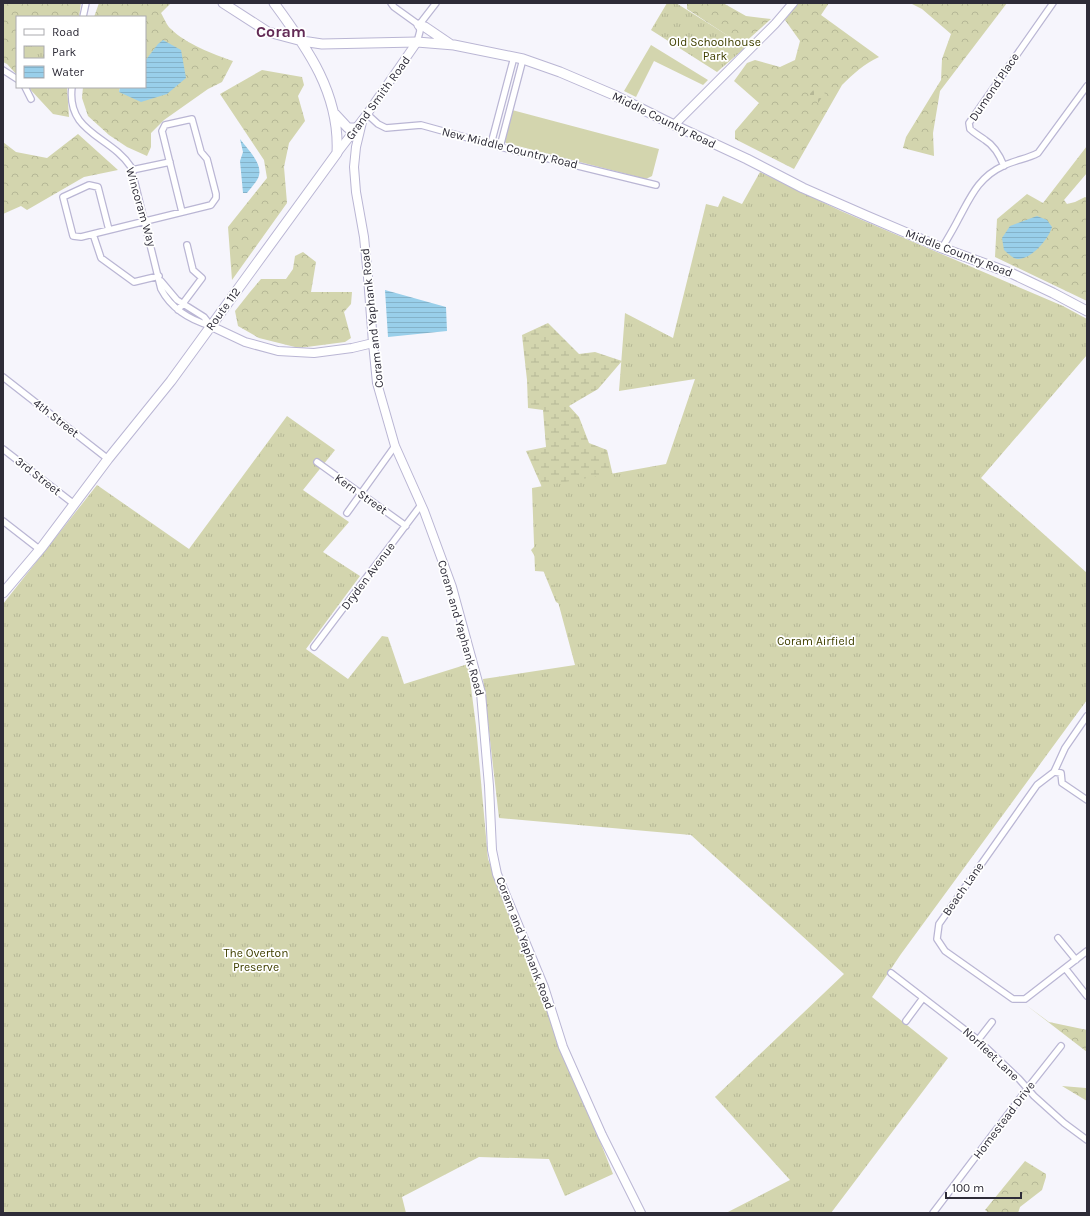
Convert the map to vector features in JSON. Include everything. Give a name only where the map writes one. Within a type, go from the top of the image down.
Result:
[{"type":"main road","name":"Middle Country Road","points":[[223,3],[268,32],[302,42],[322,44],[417,42],[451,44],[514,57],[558,71],[590,84],[747,159],[803,188],[942,248],[1013,274],[1053,292],[1087,311]]},
{"type":"main road","points":[[274,3],[302,42],[318,71],[333,106],[337,130],[337,153]]},
{"type":"main road","points":[[674,125],[775,24],[793,3]]},
{"type":"main road","points":[[419,25],[425,27],[451,44]]},
{"type":"main road","name":"Grand Smith Road","points":[[337,153],[360,124],[417,42]]},
{"type":"main road","points":[[334,113],[348,128],[354,128],[360,124]]},
{"type":"main road","name":"Coram and Yaphank Road","points":[[360,124],[354,167],[356,192],[370,290],[377,383],[395,446],[421,505],[452,587],[481,693],[489,786],[492,850],[497,874],[544,987],[565,1053],[602,1135],[641,1213]]},
{"type":"main road","name":"Route 112","points":[[3,593],[171,381],[337,153]]},
{"type":"main road","points":[[211,326],[245,342],[278,351],[314,353],[352,348],[373,342]]},
{"type":"street","points":[[83,16],[86,3]]},
{"type":"street","points":[[419,25],[436,3]]},
{"type":"street","name":"Dumond Place","points":[[1004,166],[996,150],[970,129],[969,123],[1053,3]]},
{"type":"street","points":[[393,5],[419,25],[420,31],[417,42]]},
{"type":"street","points":[[491,144],[514,57]]},
{"type":"street","points":[[500,147],[524,60]]},
{"type":"street","points":[[3,70],[16,78]]},
{"type":"street","points":[[942,248],[959,219],[969,197],[978,186],[987,176],[1004,166],[1029,158],[1038,153],[1087,86]]},
{"type":"street","points":[[26,88],[31,99]]},
{"type":"street","name":"Wincoram Way","points":[[72,88],[72,103],[76,117],[82,125],[126,159],[132,170],[160,278],[161,288],[166,298],[178,310],[200,323],[211,326]]},
{"type":"street","name":"New Middle Country Road","points":[[367,114],[378,124],[386,128],[421,125],[500,147],[656,185]]},
{"type":"street","points":[[109,230],[98,187],[89,185],[62,196],[73,236],[81,237],[212,205],[216,198],[216,194],[207,159],[201,152],[192,119],[165,125],[162,131],[182,212]]},
{"type":"street","points":[[132,170],[170,162]]},
{"type":"street","points":[[93,234],[101,258],[134,282],[160,278]]},
{"type":"street","points":[[178,310],[202,278],[193,270],[187,245]]},
{"type":"street","name":"Wincoram Way","points":[[160,278],[177,300],[204,317],[211,326]]},
{"type":"street","name":"4th Street","points":[[3,377],[108,459]]},
{"type":"street","points":[[346,513],[395,446]]},
{"type":"street","name":"3rd Street","points":[[3,449],[74,504]]},
{"type":"street","name":"Kern Street","points":[[317,462],[406,526]]},
{"type":"street","name":"Dryden Avenue","points":[[314,647],[421,505]]},
{"type":"street","points":[[3,521],[39,549]]},
{"type":"street","name":"Beach Lane","points":[[1087,716],[1065,748],[1054,772],[1037,785],[939,924],[937,939],[945,951],[1013,999],[1025,999],[1087,951]]},
{"type":"street","points":[[1054,772],[1061,773],[1062,783],[1087,800]]},
{"type":"street","points":[[1058,938],[1076,960]]},
{"type":"street","points":[[1065,968],[1087,996]]},
{"type":"street","name":"Norfleet Lane","points":[[891,973],[978,1040],[1019,1079],[1027,1089],[1064,1123],[1087,1140]]},
{"type":"street","points":[[906,1022],[923,998]]},
{"type":"street","points":[[978,1040],[992,1022]]},
{"type":"street","name":"Homestead Drive","points":[[933,1213],[1061,1046]]},
{"type":"green space","points":[[3,3],[81,3],[79,16],[16,16],[16,74],[7,64],[3,62]]},
{"type":"green space","points":[[99,3],[171,3],[161,13],[170,28],[192,44],[233,61],[222,82],[208,89],[164,120],[151,133],[151,147],[147,156],[127,147],[109,135],[88,116],[82,98],[83,88],[120,88],[119,92],[167,94],[146,62],[146,16],[94,16]]},
{"type":"green space","name":"Old Schoolhouse Park","points":[[667,3],[676,3],[746,47],[717,72],[651,30]]},
{"type":"green space","points":[[687,3],[723,3],[746,16],[771,19],[742,45],[687,9]]},
{"type":"green space","points":[[798,3],[829,3],[821,15],[879,57],[868,63],[842,85],[794,169],[735,139],[735,131],[759,103],[734,81],[747,63],[755,60],[780,67],[795,60],[800,41],[785,20]]},
{"type":"green space","points":[[910,3],[1007,3],[940,91],[933,133],[934,156],[903,148],[906,137],[941,80],[942,59],[951,34],[922,9]]},
{"type":"green space","points":[[651,45],[708,80],[703,85],[654,61],[636,97],[624,91]]},
{"type":"green space","points":[[262,70],[302,77],[304,85],[298,96],[305,121],[289,143],[284,167],[287,203],[232,280],[228,227],[267,178],[264,160],[220,94]]},
{"type":"green space","points":[[817,86],[825,93],[818,103],[809,95]]},
{"type":"green space","points":[[29,88],[67,88],[69,117],[53,114]]},
{"type":"green space","points":[[512,110],[659,149],[652,176],[646,179],[506,143],[504,141]]},
{"type":"green space","points":[[78,134],[118,170],[84,177],[27,210],[21,206],[3,214],[3,142],[16,152],[47,158]]},
{"type":"green space","points":[[1087,146],[1087,173],[1064,200],[1067,204],[1085,197],[1087,198],[1087,301],[995,257],[997,219],[1027,194],[1043,203]]},
{"type":"green space","name":"Coram Airfield","points":[[760,172],[841,211],[1063,306],[1087,319],[1087,355],[981,478],[1087,573],[1087,700],[901,954],[872,997],[948,1058],[831,1213],[726,1213],[790,1180],[715,1097],[844,974],[691,835],[499,818],[483,679],[575,665],[550,572],[535,571],[532,488],[666,464],[695,379],[619,391],[625,313],[673,338],[706,204],[718,207],[723,196],[742,204]]},
{"type":"green space","points":[[303,252],[316,262],[311,292],[352,292],[351,304],[344,312],[351,338],[345,342],[299,348],[259,338],[238,326],[235,311],[261,279],[286,279],[293,269],[295,256]]},
{"type":"green space","points":[[548,323],[579,354],[595,352],[622,361],[598,389],[569,406],[579,417],[589,443],[607,450],[614,480],[567,608],[556,602],[543,570],[531,550],[553,528],[541,485],[526,451],[546,447],[543,410],[528,408],[527,380],[522,335]]},
{"type":"green space","name":"The Overton Preserve","points":[[287,416],[335,450],[303,490],[349,522],[323,552],[360,576],[306,649],[348,679],[382,636],[388,637],[404,684],[468,664],[476,726],[488,859],[613,1174],[565,1196],[549,1159],[479,1157],[402,1197],[406,1213],[3,1213],[3,604],[97,485],[189,549]]},
{"type":"green space","points":[[1026,1005],[1049,1022],[1087,1030],[1087,1052]]},
{"type":"green space","points":[[1062,1086],[1087,1087],[1087,1101]]},
{"type":"green space","points":[[1025,1161],[1046,1174],[1042,1190],[1020,1207],[1018,1213],[989,1213],[985,1210]]},
{"type":"water","points":[[163,40],[181,50],[186,78],[167,94],[141,102],[119,92],[120,88],[146,88],[146,60]]},
{"type":"water","points":[[240,139],[255,158],[259,169],[257,180],[247,193],[243,193],[240,161],[243,152]]},
{"type":"water","points":[[1037,216],[1047,220],[1052,227],[1047,238],[1031,254],[1020,259],[1014,258],[1004,250],[1002,238],[1010,226]]},
{"type":"water","points":[[385,290],[446,307],[447,331],[388,337]]},
{"type":"district","name":"Coram","points":[[281,31]]}]
